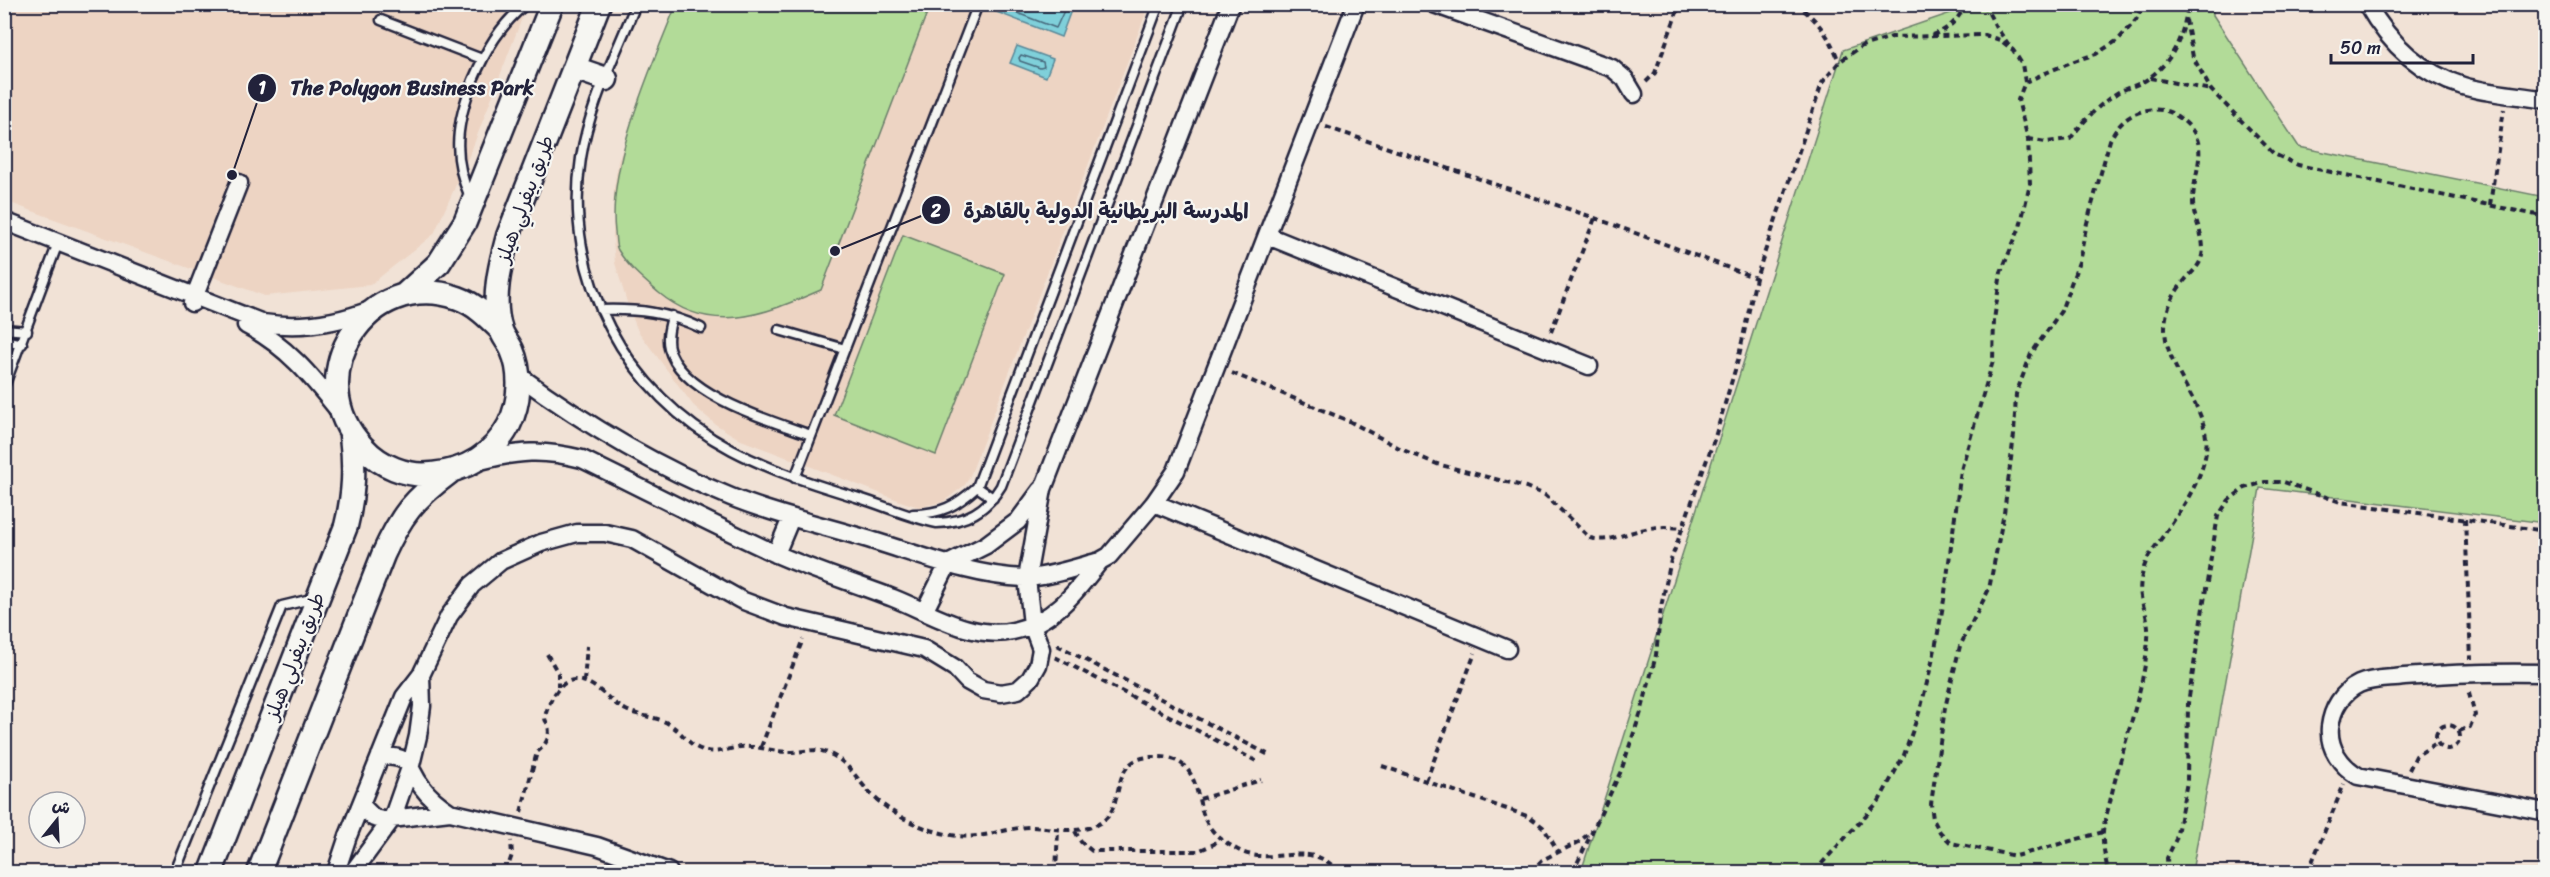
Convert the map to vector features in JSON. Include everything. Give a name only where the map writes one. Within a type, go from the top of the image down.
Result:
[{"type":"street","points":[[4,232],[56,247],[194,300],[248,318],[278,325],[322,324],[350,318],[376,308],[404,295],[439,262],[453,243],[473,203],[552,4]]},
{"type":"street","name":"طريق بيفرلي هيلز","points":[[501,330],[498,283],[501,259],[599,4]]},
{"type":"street","points":[[336,873],[404,697],[421,675],[449,616],[472,585],[501,561],[541,543],[577,532],[605,532],[632,539],[741,600],[786,617],[924,649],[955,668],[967,681],[983,690],[1001,693],[1018,690],[1030,679],[1038,665],[1037,636],[1027,578],[1043,489],[1231,4]]},
{"type":"street","points":[[1037,636],[1054,612],[1071,598],[1100,561],[1109,555],[1154,503],[1176,471],[1356,4]]},
{"type":"street","points":[[1434,4],[1612,68],[1632,90]]},
{"type":"street","points":[[2367,4],[2385,33],[2408,56],[2434,74],[2464,87],[2546,100]]},
{"type":"street","points":[[574,68],[606,79]]},
{"type":"street","points":[[194,300],[239,183]]},
{"type":"street","points":[[4,221],[56,247]]},
{"type":"street","points":[[1268,236],[1589,366]]},
{"type":"street","points":[[404,295],[431,293],[458,298],[482,311],[501,330],[512,352],[518,375],[517,401],[509,425],[495,446],[475,462]]},
{"type":"street","points":[[194,300],[275,342],[298,363],[339,411],[351,435],[370,456],[395,469],[422,475],[450,472]]},
{"type":"street","points":[[339,411],[335,382],[340,353],[355,327],[376,308]]},
{"type":"street","points":[[518,375],[568,412],[639,454],[733,498],[791,518],[948,564],[997,575],[1027,578],[1100,561]]},
{"type":"street","name":"طريق بيفرلي هيلز","points":[[211,873],[346,526],[354,496],[355,466],[351,435]]},
{"type":"street","points":[[260,873],[383,555],[398,522],[421,494],[450,472],[475,462],[515,452],[549,451],[582,459],[776,554],[925,610],[967,630],[1012,631],[1037,636]]},
{"type":"street","points":[[925,610],[948,564],[986,545],[1018,521],[1043,489]]},
{"type":"street","points":[[1154,503],[1507,649]]},
{"type":"street","points":[[776,554],[791,518]]},
{"type":"street","points":[[2546,673],[2467,672],[2375,680],[2360,684],[2347,692],[2334,710],[2330,732],[2332,746],[2339,760],[2358,776],[2546,812]]},
{"type":"street","points":[[353,873],[392,819],[411,765],[422,706],[421,675]]},
{"type":"street","points":[[380,756],[396,758],[411,765],[420,784],[433,800],[450,812]]},
{"type":"street","points":[[361,805],[374,818],[392,819],[450,812],[597,846],[669,873]]},
{"type":"lane","points":[[473,203],[459,167],[457,135],[464,104],[482,59],[498,32],[526,4]]},
{"type":"lane","points":[[636,4],[589,121],[581,159],[578,197],[580,236],[588,274],[600,310],[630,360],[667,404],[698,429],[732,450],[795,478],[937,523],[966,519],[981,510],[1001,486],[1184,4]]},
{"type":"lane","points":[[795,478],[978,4]]},
{"type":"lane","points":[[909,514],[933,514],[955,504],[977,487],[1159,4]]},
{"type":"lane","points":[[381,20],[482,59]]},
{"type":"lane","points":[[4,387],[27,331],[56,247]]},
{"type":"lane","points":[[600,310],[629,309],[672,315],[700,328]]},
{"type":"lane","points":[[672,315],[668,341],[671,353],[678,365],[697,384],[720,399],[747,412],[811,435]]},
{"type":"lane","points":[[4,330],[27,331]]},
{"type":"lane","points":[[779,330],[845,349]]},
{"type":"lane","points":[[4,340],[22,344]]},
{"type":"lane","points":[[977,487],[993,498]]},
{"type":"lane","points":[[955,504],[966,519]]},
{"type":"lane","points":[[175,873],[282,606],[318,598]]},
{"type":"path","points":[[1632,90],[1644,84],[1654,73],[1680,4]]},
{"type":"path","points":[[1796,4],[1819,23],[1831,41],[1839,62]]},
{"type":"path","points":[[1923,37],[1942,32],[1954,23],[1965,4]]},
{"type":"path","points":[[1814,873],[1879,801],[1904,755],[1921,707],[1935,654],[1961,470],[1993,361],[1994,320],[2001,272],[2020,227],[2030,184],[2028,139],[2018,100],[2025,82],[2022,64],[1996,27],[1984,4]]},
{"type":"path","points":[[2025,82],[2096,54],[2111,45],[2136,20],[2143,4]]},
{"type":"path","points":[[2028,139],[2046,142],[2070,139],[2091,112],[2119,92],[2149,78],[2167,62],[2179,42],[2188,4]]},
{"type":"path","points":[[2186,20],[2193,57],[2211,90],[2274,154],[2298,165],[2546,217]]},
{"type":"path","points":[[1574,873],[1621,771],[1642,709],[1656,654],[1661,607],[1671,560],[1684,528],[1738,360],[1756,278],[1822,83],[1839,62],[1862,46],[1892,36],[1984,35],[2000,40],[2013,50]]},
{"type":"path","points":[[2149,78],[2211,90]]},
{"type":"path","points":[[2490,206],[2506,93]]},
{"type":"path","points":[[2103,832],[2016,856],[1951,843],[1940,832],[1933,819],[1931,804],[1945,708],[1960,646],[1989,589],[2004,513],[2014,435],[2016,393],[2031,354],[2061,311],[2079,262],[2086,223],[2116,129],[2134,113],[2160,109],[2173,113],[2187,123],[2197,137],[2201,153],[2193,200],[2195,222],[2204,246],[2195,270],[2174,293],[2167,311],[2165,329],[2168,348],[2198,410],[2205,430],[2206,452],[2201,473],[2167,530],[2153,548],[2143,570],[2139,593],[2148,628],[2145,665],[2103,832],[2108,873]]},
{"type":"path","points":[[1311,122],[1595,218],[1756,278]]},
{"type":"path","points":[[1545,348],[1595,218]]},
{"type":"path","points":[[1218,367],[1349,420],[1403,450],[1437,464],[1526,487],[1545,495],[1590,538],[1599,540],[1618,538],[1641,530],[1684,528]]},
{"type":"path","points":[[2168,873],[2167,858],[2176,838],[2187,782],[2188,703],[2218,516],[2229,500],[2246,488],[2265,482],[2284,482],[2340,502],[2546,531]]},
{"type":"path","points":[[2459,732],[2470,727],[2475,715],[2467,672],[2465,519]]},
{"type":"path","points":[[761,747],[810,622]]},
{"type":"path","points":[[1037,636],[1270,756]]},
{"type":"path","points":[[1037,636],[1260,763]]},
{"type":"path","points":[[1426,781],[1481,638]]},
{"type":"path","points":[[585,681],[587,646]]},
{"type":"path","points":[[506,873],[512,855],[512,826],[537,752],[543,747],[549,733],[545,719],[558,687],[558,673],[547,654]]},
{"type":"path","points":[[558,687],[571,680],[585,681],[597,687],[624,710],[669,724],[700,749],[713,753],[740,747],[761,747],[789,752],[813,749],[833,755],[850,768],[872,795],[897,816],[927,829],[959,837],[992,836],[1027,827],[1075,831],[1093,826],[1108,816],[1114,808],[1121,777],[1127,768],[1147,757],[1164,757],[1182,764],[1188,771],[1200,799],[1205,821],[1220,837],[1242,852],[1275,857],[1294,854],[1313,856],[1330,862],[1338,873]]},
{"type":"path","points":[[2445,725],[2456,727],[2459,732],[2459,742],[2451,749],[2441,746],[2438,742],[2437,732],[2445,725]]},
{"type":"path","points":[[2405,786],[2410,766],[2416,756],[2438,742]]},
{"type":"path","points":[[1382,766],[1530,817],[1543,827],[1558,851]]},
{"type":"path","points":[[2308,873],[2350,771]]},
{"type":"path","points":[[1200,799],[1261,780]]},
{"type":"path","points":[[1531,873],[1542,860],[1579,842],[1596,827]]},
{"type":"path","points":[[1056,873],[1059,830]]},
{"type":"path","points":[[1075,831],[1081,842],[1092,851],[1198,851],[1214,844],[1220,837]]},
{"type":"shaded area","points":[[4,5],[527,5],[472,149],[434,234],[370,285],[265,296],[5,201]]},
{"type":"shaded area","points":[[676,5],[1149,5],[970,476],[965,485],[943,502],[919,507],[741,440],[715,424],[693,405],[638,331],[615,263],[614,189],[618,162]]},
{"type":"green space","points":[[676,5],[930,5],[821,290],[759,313],[719,318],[699,314],[679,306],[659,293],[631,268],[618,250],[614,206],[624,147],[633,117]]},
{"type":"green space","points":[[1974,5],[2213,5],[2213,15],[2299,147],[2545,197],[2545,523],[2260,488],[2192,872],[1581,872],[1843,50]]},
{"type":"green space","points":[[903,235],[1005,274],[936,455],[834,415]]},
{"type":"water","points":[[997,4],[1073,5],[1061,37],[994,11]]},
{"type":"water","points":[[1017,46],[1053,59],[1046,77],[1010,63]]},
{"type":"place","name":"The Polygon Business Park","points":[[232,175]]},
{"type":"place","name":"المدرسة البريطانية الدولية بالقاهرة","points":[[835,251]]}]
